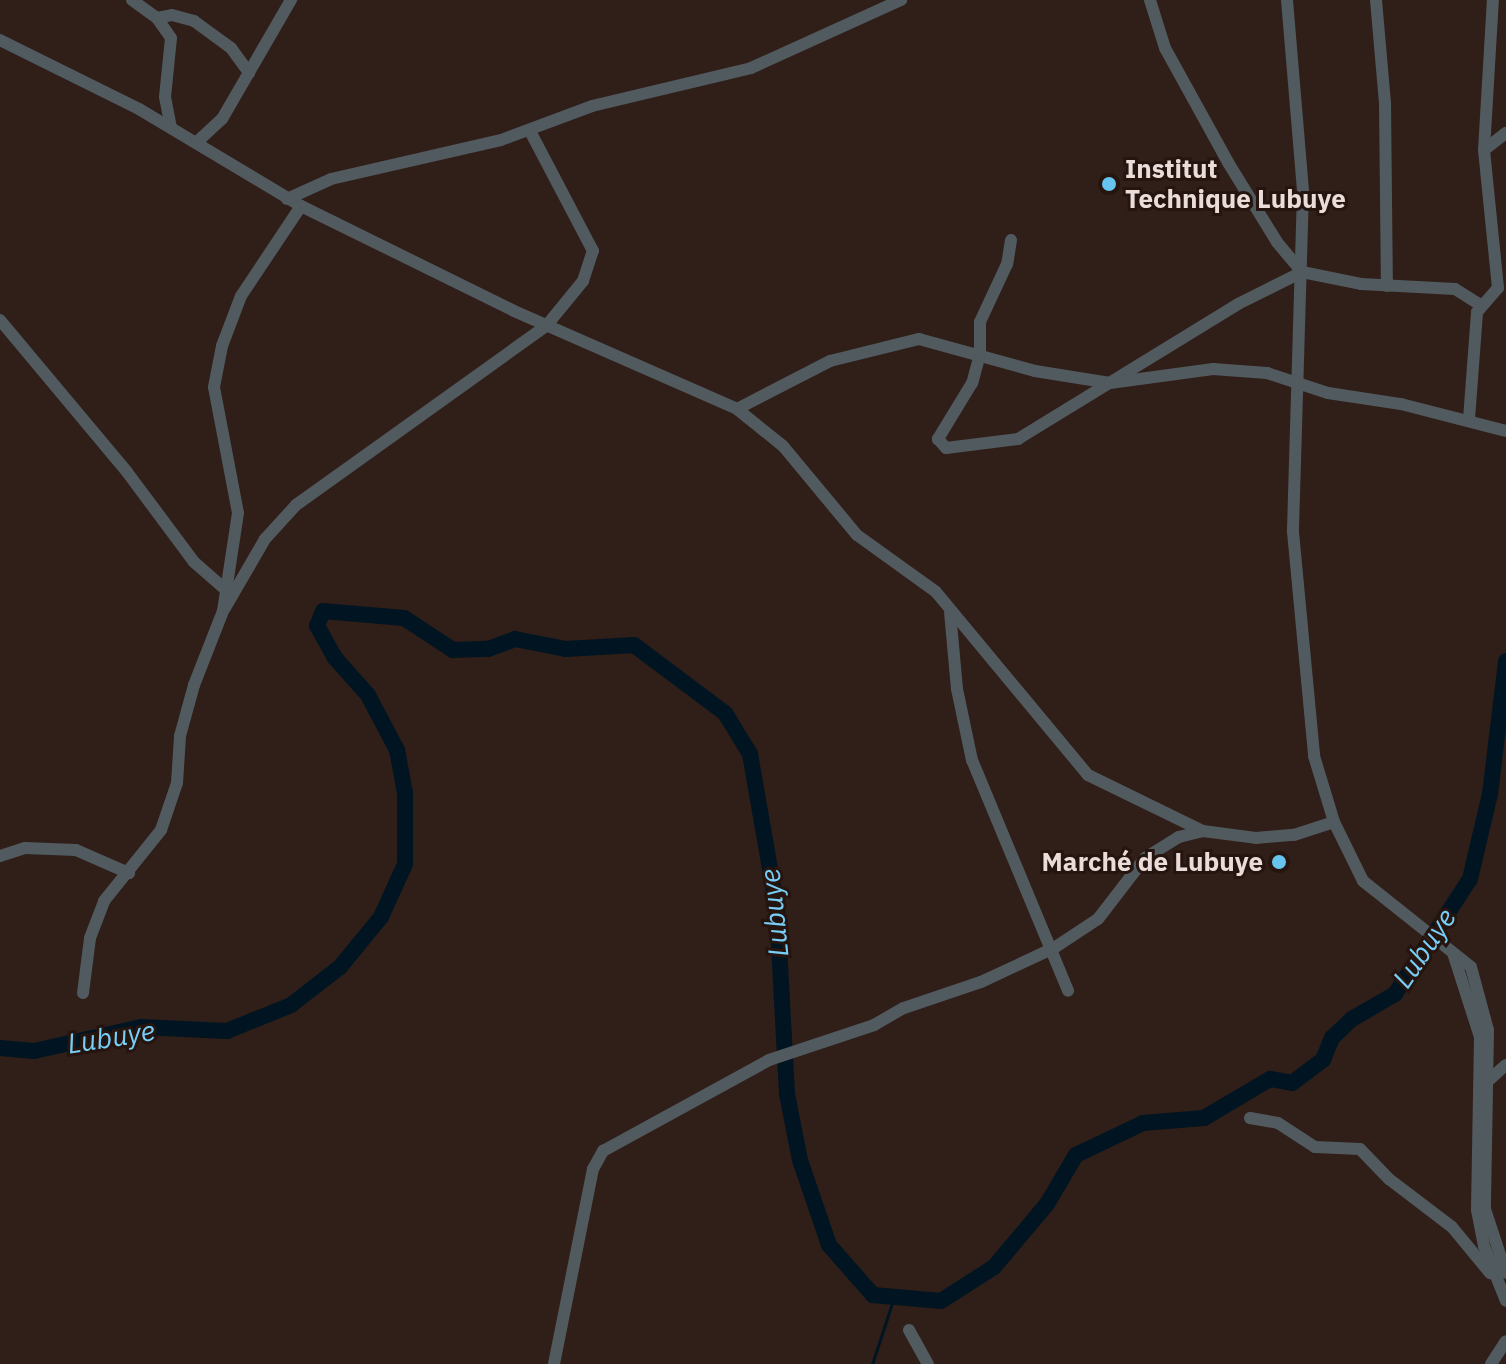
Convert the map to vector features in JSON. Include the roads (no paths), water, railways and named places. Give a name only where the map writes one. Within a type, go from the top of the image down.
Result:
[{"type":"street","points":[[132,0],[157,18],[171,38],[165,97],[171,127]]},
{"type":"street","points":[[197,142],[222,119],[291,0]]},
{"type":"street","points":[[287,199],[331,179],[530,131],[592,106],[792,54],[901,0]]},
{"type":"street","points":[[1150,0],[1165,48],[1229,164],[1277,242],[1302,272]]},
{"type":"street","points":[[1287,0],[1300,144],[1302,272],[1295,583],[1314,756],[1334,822],[1363,881],[1448,945],[1480,1037],[1486,1082],[1477,1210],[1506,1301]]},
{"type":"street","points":[[1376,0],[1385,103],[1387,286]]},
{"type":"street","points":[[1469,419],[1479,304],[1498,288],[1502,271],[1484,150],[1493,0]]},
{"type":"street","points":[[157,18],[172,15],[194,21],[231,48],[249,73]]},
{"type":"street","points":[[0,40],[171,127],[287,199],[547,325],[737,409],[783,446],[857,535],[919,576],[1088,775],[1148,808],[1203,831],[1256,838],[1294,835],[1334,822]]},
{"type":"street","points":[[83,993],[90,938],[104,901],[129,873],[165,819],[177,783],[180,736],[190,698],[223,611],[265,539],[296,505],[547,325],[583,281],[593,251],[530,131]]},
{"type":"street","points":[[1484,150],[1506,133]]},
{"type":"street","points":[[223,611],[238,513],[214,387],[222,346],[241,296],[301,206]]},
{"type":"street","points":[[1011,240],[1007,264],[980,322],[980,354],[972,383],[938,439],[940,445],[1018,439],[1238,304],[1302,272],[1387,286],[1455,289],[1479,304]]},
{"type":"street","points":[[0,320],[55,382],[92,436],[127,472],[194,562],[225,589]]},
{"type":"street","points":[[737,409],[830,361],[878,346],[919,339],[1072,379],[1110,383],[1213,369],[1300,381],[1328,393],[1469,419],[1506,431]]},
{"type":"street","points":[[950,612],[957,689],[972,760],[1054,948],[1068,991]]},
{"type":"street","points":[[554,1364],[593,1169],[603,1151],[769,1060],[874,1025],[904,1008],[981,982],[1054,948],[1098,919],[1145,858],[1179,837],[1203,831]]},
{"type":"street","points":[[0,856],[25,848],[76,850],[129,873]]},
{"type":"street","points":[[1486,1082],[1505,1068]]},
{"type":"street","points":[[1250,1118],[1278,1123],[1315,1147],[1360,1149],[1389,1179],[1452,1227],[1501,1278]]},
{"type":"street","points":[[909,1330],[928,1364]]},
{"type":"street","points":[[1491,1364],[1506,1341]]},
{"type":"waterway","name":"Lubuye","points":[[0,1048],[34,1051],[141,1027],[227,1031],[291,1005],[340,967],[381,917],[405,864],[405,793],[397,750],[368,695],[335,658],[317,626],[323,611],[404,618],[453,650],[488,649],[515,639],[566,649],[634,645],[725,713],[750,754],[777,909],[787,1094],[800,1160],[829,1245],[873,1295],[941,1301],[994,1267],[1047,1204],[1076,1155],[1143,1123],[1204,1118],[1270,1079],[1292,1083],[1323,1060],[1332,1038],[1352,1019],[1395,994],[1470,879],[1490,794],[1506,661]]},
{"type":"waterway","points":[[872,1364],[894,1297]]},
{"type":"place","name":"Institut Technique Lubuye","points":[[1109,184]]},
{"type":"place","name":"Marché de Lubuye","points":[[1279,862]]}]
